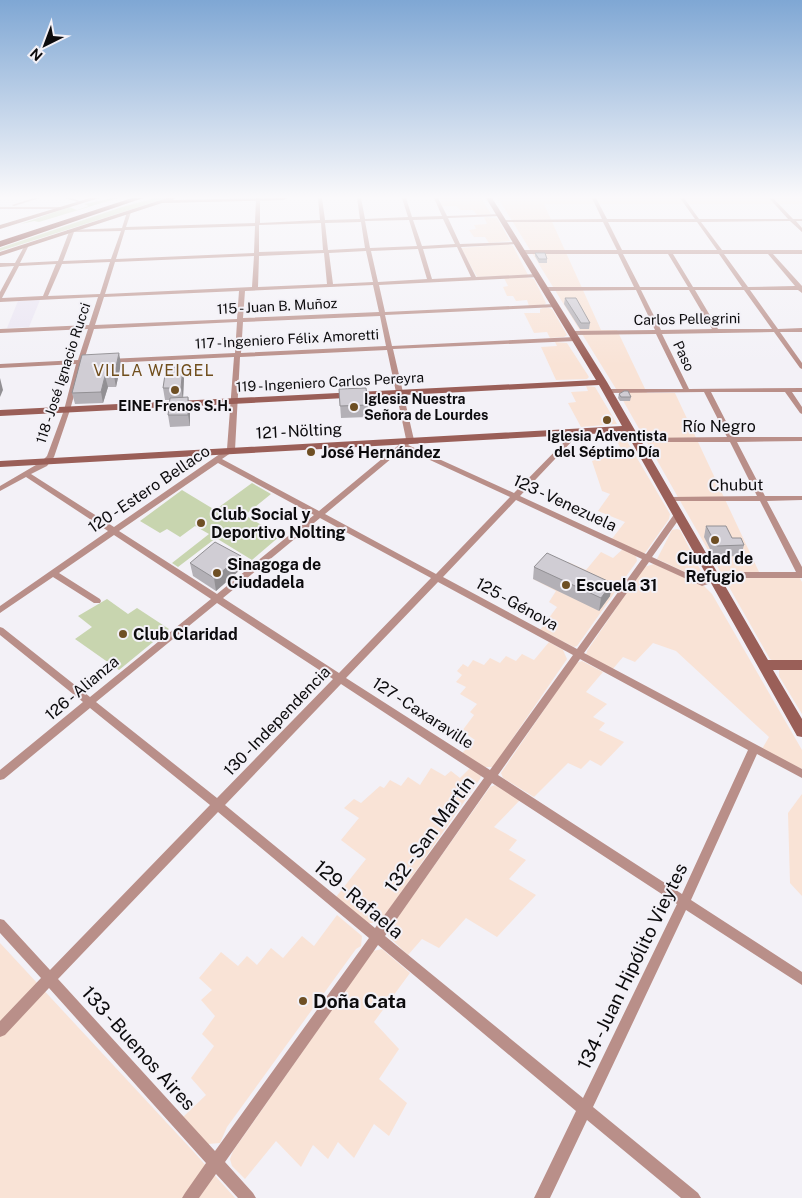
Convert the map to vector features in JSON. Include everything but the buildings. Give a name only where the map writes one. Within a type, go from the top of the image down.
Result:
[{"type":"street","points":[[22,254],[0,298],[45,298],[536,276]]},
{"type":"street","points":[[45,298],[62,254]]},
{"type":"street","name":"118 - José Ignacio Rucci","points":[[0,489],[48,461],[68,410],[80,362],[114,254]]},
{"type":"street","points":[[0,265],[256,254],[255,288]]},
{"type":"street","points":[[327,254],[330,285]]},
{"type":"street","points":[[369,254],[399,392],[406,442]]},
{"type":"street","points":[[421,254],[430,280]]},
{"type":"street","points":[[462,254],[474,278]]},
{"type":"street","points":[[523,254],[629,428],[802,732]]},
{"type":"street","name":"Paso","points":[[619,254],[659,331],[687,391]]},
{"type":"street","points":[[671,254],[716,331]]},
{"type":"street","points":[[721,254],[802,367]]},
{"type":"street","points":[[772,254],[801,289]]},
{"type":"street","name":"120 - Estero Bellaco","points":[[0,610],[232,450],[242,289]]},
{"type":"street","points":[[545,289],[801,289]]},
{"type":"street","name":"115 - Juan B. Muñoz","points":[[0,331],[555,306]]},
{"type":"street","name":"Carlos Pellegrini","points":[[574,336],[659,331],[802,330]]},
{"type":"street","name":"117 - Ingeniero Félix Amoretti","points":[[0,366],[574,336]]},
{"type":"street","points":[[605,387],[687,391],[802,390]]},
{"type":"street","name":"119 - Ingeniero Carlos Pereyra","points":[[0,413],[399,392],[605,387]]},
{"type":"street","points":[[707,391],[802,575]]},
{"type":"street","points":[[788,391],[802,412]]},
{"type":"street","name":"121 - Nölting","points":[[0,464],[629,428]]},
{"type":"street","name":"130 - Independencia","points":[[0,1030],[572,438],[574,432]]},
{"type":"street","name":"Río Negro","points":[[636,440],[802,439]]},
{"type":"street","name":"123 - Venezuela","points":[[406,442],[515,497],[702,583],[725,575],[802,575]]},
{"type":"street","name":"126 - Alianza","points":[[0,776],[406,442]]},
{"type":"street","name":"125 - Génova","points":[[218,460],[802,774]]},
{"type":"street","name":"127 - Caxaraville","points":[[26,474],[802,979]]},
{"type":"street","name":"Chubut","points":[[670,500],[802,498]]},
{"type":"street","name":"132 - San Martín","points":[[190,1198],[678,515]]},
{"type":"street","points":[[53,574],[96,601]]},
{"type":"street","name":"129 - Rafaela","points":[[0,630],[217,805],[583,1110],[693,1198]]},
{"type":"street","points":[[764,666],[802,665]]},
{"type":"street","name":"134 - Juan Hipólito Vieytes","points":[[542,1198],[684,902],[754,749]]},
{"type":"street","name":"133 - Buenos Aires","points":[[0,924],[248,1198]]},
{"type":"shaded area","points":[[464,254],[517,254],[528,275],[477,277]]},
{"type":"shaded area","points":[[533,254],[567,254],[601,330],[617,330],[647,393],[675,393],[760,574],[797,573],[802,582],[802,663],[777,663],[770,659],[621,397]]},
{"type":"shaded area","points":[[526,277],[534,279],[546,303],[544,305],[529,306],[527,300],[516,301],[513,296],[507,296],[503,287],[508,286],[504,278]]},
{"type":"shaded area","points":[[40,300],[29,327],[7,328],[18,301]]},
{"type":"shaded area","points":[[546,307],[552,309],[567,335],[550,338],[547,332],[534,333],[524,313],[540,313],[540,309]]},
{"type":"shaded area","points":[[555,342],[567,343],[589,377],[587,379],[556,380],[541,347],[557,346]]},
{"type":"shaded area","points":[[586,386],[595,387],[617,424],[581,427],[568,403],[576,402],[571,392],[588,391]]},
{"type":"shaded area","points":[[613,434],[624,436],[670,514],[669,519],[645,553],[640,553],[611,540],[625,522],[598,511],[610,494],[602,491],[592,461],[598,459],[596,454],[600,454],[597,449],[620,447]]},
{"type":"shaded area","points":[[672,530],[680,530],[703,575],[694,576],[657,559]]},
{"type":"shaded area","points":[[623,549],[636,556],[637,561],[577,646],[574,647],[540,630],[557,607],[549,602],[556,591],[533,579],[545,565],[560,572],[568,562],[586,570],[601,552],[613,558]]},
{"type":"shaded area","points":[[654,564],[704,586],[712,594],[802,750],[802,769],[762,749],[769,737],[676,651],[653,643],[635,662],[623,657],[612,670],[586,655],[644,567]]},
{"type":"shaded area","points":[[549,642],[563,650],[567,659],[493,767],[485,767],[462,753],[475,740],[462,731],[474,715],[470,712],[477,704],[460,694],[466,687],[456,682],[462,675],[457,671],[463,664],[468,667],[473,660],[484,665],[490,658],[500,663],[506,656],[516,661],[522,654],[534,660]]},
{"type":"shaded area","points":[[582,661],[603,672],[586,692],[607,704],[593,717],[605,723],[599,730],[624,742],[601,766],[590,760],[581,769],[568,763],[534,797],[503,778],[501,773],[576,663]]},
{"type":"shaded area","points":[[779,669],[802,669],[802,714],[779,676]]},
{"type":"shaded area","points":[[471,767],[481,776],[480,779],[381,921],[367,923],[336,897],[366,859],[341,840],[359,818],[344,808],[354,799],[361,803],[380,786],[384,788],[390,780],[401,786],[408,777],[420,785],[431,768],[445,776],[451,771],[460,778]]},
{"type":"shaded area","points":[[495,785],[520,800],[494,827],[517,840],[509,850],[526,860],[509,879],[536,895],[497,937],[466,918],[439,948],[422,939],[408,955],[388,936],[390,928],[490,787]]},
{"type":"shaded area","points":[[802,794],[802,896],[790,883],[788,813]]},
{"type":"shaded area","points":[[337,915],[362,936],[361,946],[356,949],[227,1127],[220,1143],[208,1144],[183,1117],[206,1095],[191,1078],[214,1046],[202,1034],[215,1016],[201,1000],[212,990],[199,978],[221,952],[238,966],[247,956],[257,965],[271,948],[283,958],[302,936],[314,946]]},
{"type":"shaded area","points":[[0,943],[192,1150],[235,1198],[0,1198]]},
{"type":"shaded area","points":[[382,949],[410,973],[374,1022],[399,1049],[379,1079],[407,1103],[389,1136],[374,1124],[354,1158],[338,1142],[328,1159],[313,1145],[301,1167],[276,1141],[245,1179],[232,1166],[230,1159],[233,1151],[373,951]]},
{"type":"green space","name":"Club Social y Deportivo Nolting","points":[[252,483],[271,494],[245,515],[280,536],[252,560],[216,538],[178,567],[172,563],[209,534],[195,526],[180,537],[167,529],[160,533],[140,521],[182,490],[215,510]]},
{"type":"green space","name":"Club Claridad","points":[[107,599],[128,614],[137,608],[169,629],[119,670],[75,639],[92,627],[78,616]]},
{"type":"place","name":"EINE Frenos S.H.","points":[[175,390]]},
{"type":"place","name":"Iglesia Nuestra Señora de Lourdes","points":[[354,407]]},
{"type":"place","name":"Iglesia Adventista del Séptimo Día","points":[[607,420]]},
{"type":"place","name":"José Hernández","points":[[311,452]]},
{"type":"place","name":"Club Social y Deportivo Nolting","points":[[201,523]]},
{"type":"place","name":"Ciudad de Refugio","points":[[715,540]]},
{"type":"place","name":"Sinagoga de Ciudadela","points":[[217,573]]},
{"type":"place","name":"Escuela 31","points":[[566,585]]},
{"type":"place","name":"Club Claridad","points":[[123,634]]},
{"type":"place","name":"Doña Cata","points":[[303,1001]]},
{"type":"district","name":"VILLA WEIGEL","points":[[154,370]]}]
